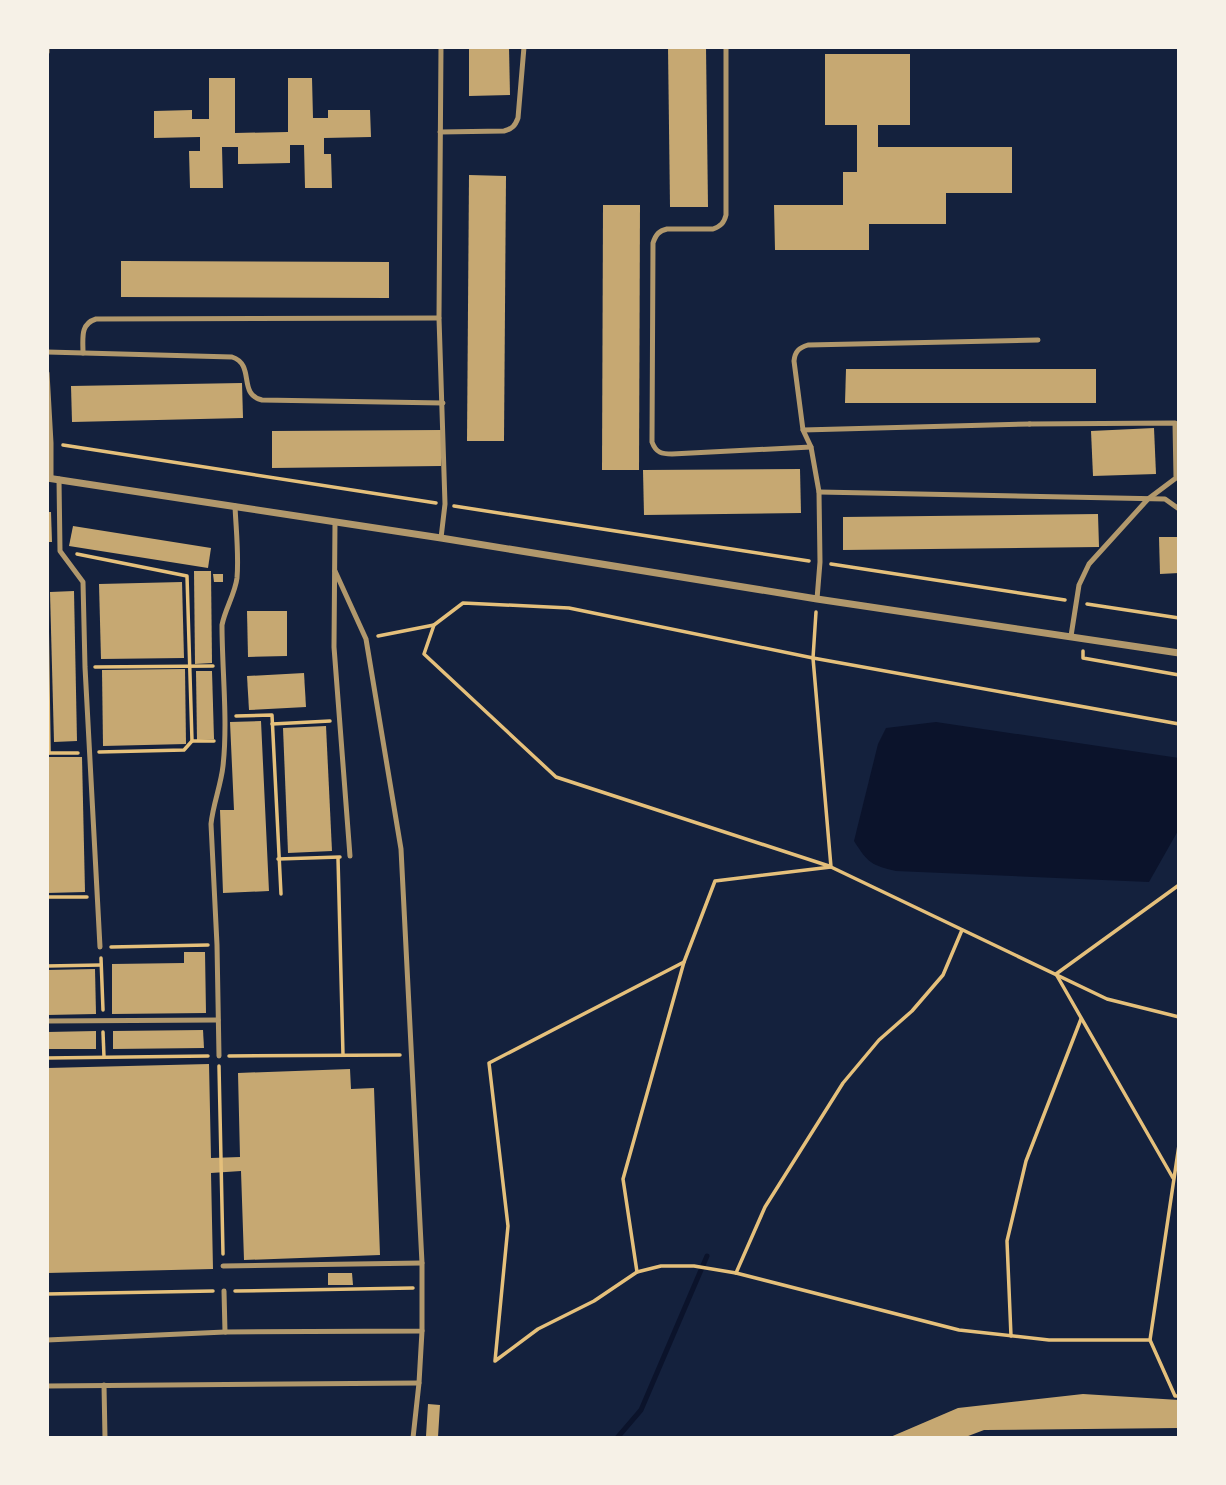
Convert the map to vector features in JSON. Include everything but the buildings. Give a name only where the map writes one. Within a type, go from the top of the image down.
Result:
[{"type":"street","points":[[52,478],[817,599],[1179,653]]},
{"type":"lane","points":[[442,47],[439,318],[445,505],[442,538]]},
{"type":"lane","points":[[440,132],[504,131],[516,125],[524,47]]},
{"type":"lane","points":[[726,47],[725,222],[713,229],[660,230],[653,243],[652,442],[655,449],[661,453],[672,454],[811,447]]},
{"type":"lane","points":[[83,353],[84,327],[89,321],[96,319],[439,318]]},
{"type":"lane","points":[[817,599],[820,562],[819,492],[811,447],[803,430],[794,360],[800,347],[1038,340]]},
{"type":"lane","points":[[47,352],[232,357],[242,363],[251,395],[262,400],[443,403]]},
{"type":"lane","points":[[47,373],[52,478],[60,551],[83,582],[100,947]]},
{"type":"lane","points":[[803,430],[1175,423],[1176,478],[1148,499],[1089,564],[1079,585],[1071,636]]},
{"type":"lane","points":[[1029,425],[1049,425]]},
{"type":"lane","points":[[819,492],[1165,499],[1179,509]]},
{"type":"lane","points":[[219,1056],[211,824],[223,768],[225,741],[222,625],[237,578],[235,506]]},
{"type":"lane","points":[[335,522],[334,647],[349,856]]},
{"type":"lane","points":[[335,571],[366,639],[401,849],[422,1263],[422,1331],[413,1438]]},
{"type":"lane","points":[[47,1021],[218,1020]]},
{"type":"lane","points":[[223,1266],[422,1263]]},
{"type":"lane","points":[[224,1291],[225,1332]]},
{"type":"lane","points":[[47,1340],[225,1332],[422,1331]]},
{"type":"lane","points":[[47,1386],[419,1383]]},
{"type":"lane","points":[[104,1385],[105,1438]]},
{"type":"path","points":[[51,443],[1179,618]]},
{"type":"path","points":[[47,614],[48,753],[184,750],[192,741],[187,576],[60,551]]},
{"type":"path","points":[[817,599],[813,658],[831,867]]},
{"type":"path","points":[[366,639],[434,625],[463,603],[569,608],[813,658],[1179,724]]},
{"type":"path","points":[[434,625],[424,654],[556,777],[831,867],[1107,999],[1179,1017]]},
{"type":"path","points":[[1083,658],[1179,675]]},
{"type":"path","points":[[85,667],[222,666]]},
{"type":"path","points":[[224,716],[272,715],[281,894]]},
{"type":"path","points":[[272,723],[340,721]]},
{"type":"path","points":[[192,741],[225,741]]},
{"type":"path","points":[[278,859],[349,856]]},
{"type":"path","points":[[338,857],[343,1055]]},
{"type":"path","points":[[637,1272],[623,1179],[684,962],[715,881],[831,867]]},
{"type":"path","points":[[1056,974],[1179,885]]},
{"type":"path","points":[[47,897],[96,897]]},
{"type":"path","points":[[736,1273],[765,1207],[843,1083],[879,1041],[912,1011],[943,975],[962,930]]},
{"type":"path","points":[[104,1058],[100,947],[217,945]]},
{"type":"path","points":[[684,962],[489,1063],[508,1226],[495,1361],[538,1329],[594,1301],[637,1272],[660,1266],[694,1266],[736,1273],[959,1330],[1049,1340],[1150,1340]]},
{"type":"path","points":[[47,966],[102,964]]},
{"type":"path","points":[[1056,974],[1173,1178]]},
{"type":"path","points":[[1011,1336],[1007,1241],[1026,1161],[1081,1018]]},
{"type":"path","points":[[219,1056],[223,1266]]},
{"type":"path","points":[[1179,1144],[1150,1340],[1175,1396],[1179,1396]]},
{"type":"path","points":[[47,1294],[422,1288]]},
{"type":"water","points":[[936,722],[1179,758],[1179,829],[1149,882],[896,871],[871,862],[854,841],[878,744],[886,728]]},
{"type":"waterway","points":[[617,1438],[641,1410],[707,1256]]}]
